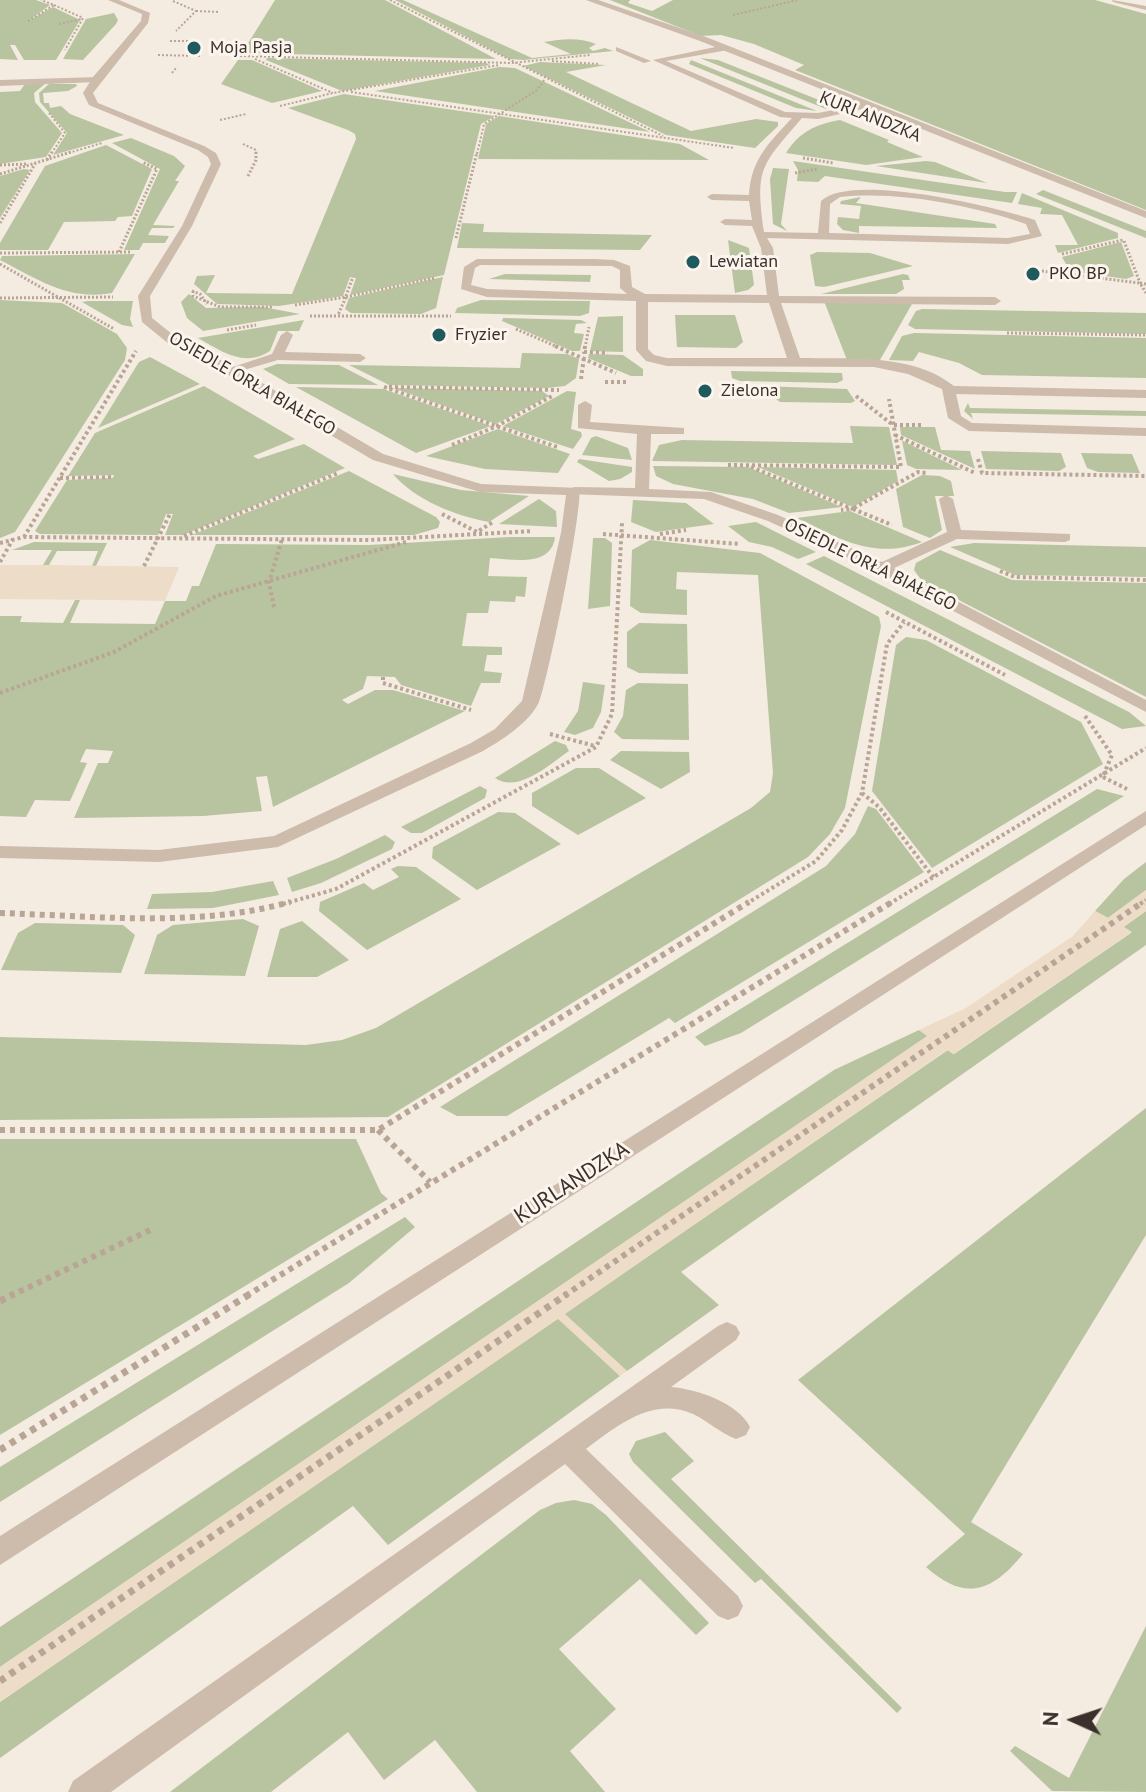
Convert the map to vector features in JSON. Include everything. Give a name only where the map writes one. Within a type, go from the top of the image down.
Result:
[{"type":"street","points":[[112,0],[146,13],[145,21],[96,79],[88,93],[94,105],[201,148],[212,155],[216,164],[211,181],[187,226],[144,296]]},
{"type":"street","points":[[1116,0],[1146,8]]},
{"type":"street","name":"KURLANDZKA","points":[[593,1],[725,48],[1146,215]]},
{"type":"street","name":"KURLANDZKA","points":[[593,1],[632,21],[1133,224]]},
{"type":"street","points":[[725,48],[657,60],[783,115],[798,117],[870,106]]},
{"type":"street","points":[[622,50],[647,61]]},
{"type":"street","points":[[0,83],[96,79]]},
{"type":"street","points":[[795,362],[773,297],[767,248],[757,229],[754,198],[755,175],[766,153],[798,117]]},
{"type":"street","points":[[725,222],[757,229],[823,236],[1008,241],[1036,236],[1031,222],[1009,213],[864,192],[836,193],[825,203],[823,236]]},
{"type":"street","points":[[712,197],[754,198]]},
{"type":"street","points":[[642,298],[626,288],[626,268],[614,263],[477,262],[470,267],[465,287],[487,293],[642,298],[995,301]]},
{"type":"street","name":"OSIEDLE ORŁA BIAŁEGO","points":[[144,296],[146,319],[173,341],[393,462],[480,488],[706,495],[773,518],[882,568],[1146,707]]},
{"type":"street","points":[[642,298],[642,350],[650,358],[667,362],[895,366],[932,376],[948,387],[955,418],[969,427],[1146,432]]},
{"type":"street","points":[[277,356],[287,335]]},
{"type":"street","points":[[230,370],[277,356],[360,358]]},
{"type":"street","points":[[948,390],[1146,394]]},
{"type":"street","points":[[585,405],[583,425],[679,431]]},
{"type":"street","points":[[642,493],[644,430]]},
{"type":"street","points":[[0,852],[159,856],[278,841],[501,733],[530,702],[569,533],[574,491]]},
{"type":"street","points":[[946,499],[955,534]]},
{"type":"street","points":[[882,568],[955,534],[1065,537]]},
{"type":"street","name":"KURLANDZKA","points":[[0,1552],[1146,817]]},
{"type":"street","points":[[84,1792],[727,1333]]},
{"type":"street","points":[[619,1409],[654,1398],[682,1398],[709,1407],[736,1427]]},
{"type":"street","points":[[566,1447],[728,1606]]},
{"type":"path","points":[[41,0],[83,18]]},
{"type":"path","points":[[169,0],[196,11],[219,12]]},
{"type":"path","points":[[390,0],[667,138]]},
{"type":"path","points":[[28,21],[54,5]]},
{"type":"path","points":[[196,11],[158,55],[200,56]]},
{"type":"path","points":[[59,24],[88,17]]},
{"type":"path","points":[[61,58],[83,18]]},
{"type":"path","points":[[169,41],[197,41]]},
{"type":"path","points":[[280,106],[333,93],[512,63],[622,50]]},
{"type":"path","points":[[240,56],[512,63]]},
{"type":"path","points":[[251,57],[333,93]]},
{"type":"path","points":[[535,60],[610,64]]},
{"type":"path","points":[[172,73],[176,68]]},
{"type":"path","points":[[454,248],[484,124],[537,90],[545,79]]},
{"type":"path","points":[[351,92],[843,165]]},
{"type":"path","points":[[45,110],[65,133],[47,160]]},
{"type":"path","points":[[228,118],[246,114]]},
{"type":"path","points":[[0,174],[154,129]]},
{"type":"path","points":[[234,140],[256,150]]},
{"type":"path","points":[[119,252],[157,169],[131,156]]},
{"type":"path","points":[[0,165],[36,163]]},
{"type":"path","points":[[0,223],[36,163]]},
{"type":"path","points":[[1135,237],[1124,239],[1146,293]]},
{"type":"path","points":[[0,264],[119,332]]},
{"type":"path","points":[[317,315],[291,308],[447,275]]},
{"type":"path","points":[[338,315],[353,277]]},
{"type":"path","points":[[1140,283],[1146,284]]},
{"type":"path","points":[[187,290],[193,291],[193,296],[207,304],[278,308]]},
{"type":"path","points":[[583,358],[594,295]]},
{"type":"path","points":[[0,298],[144,296]]},
{"type":"path","points":[[437,316],[439,308]]},
{"type":"path","points":[[305,317],[462,316]]},
{"type":"path","points":[[173,341],[268,323]]},
{"type":"path","points":[[513,328],[638,382]]},
{"type":"path","points":[[993,333],[1146,335]]},
{"type":"path","points":[[24,537],[139,346]]},
{"type":"path","points":[[584,352],[610,353]]},
{"type":"path","points":[[572,386],[581,382]]},
{"type":"path","points":[[384,387],[564,390],[463,441],[393,462]]},
{"type":"path","points":[[889,398],[893,425]]},
{"type":"path","points":[[895,435],[975,473]]},
{"type":"path","points":[[975,451],[982,473],[1146,476]]},
{"type":"path","points":[[901,467],[918,472]]},
{"type":"path","points":[[180,538],[351,468]]},
{"type":"path","points":[[59,478],[114,477]]},
{"type":"path","points":[[144,566],[170,514]]},
{"type":"path","points":[[0,543],[24,537],[415,539],[477,532],[651,535],[749,545]]},
{"type":"path","points":[[0,562],[13,539]]},
{"type":"path","points":[[274,607],[269,582],[282,539]]},
{"type":"path","points":[[0,693],[114,652],[216,596],[415,539]]},
{"type":"path","points":[[0,1130],[378,1130],[816,861],[842,830],[862,793],[887,644],[904,622],[1017,681]]},
{"type":"path","points":[[383,677],[383,683],[482,713]]},
{"type":"path","points":[[1073,711],[1088,718],[1112,755],[1103,777]]},
{"type":"path","points":[[546,732],[596,747]]},
{"type":"path","points":[[0,1450],[430,1182],[1103,777],[1146,748]]},
{"type":"path","points":[[1103,777],[1131,792]]},
{"type":"path","points":[[862,793],[879,807],[934,878]]},
{"type":"path","points":[[0,1681],[1146,900]]},
{"type":"path","points":[[378,1130],[430,1182]]},
{"type":"path","points":[[0,1301],[150,1230]]},
{"type":"green space","points":[[0,0],[36,0],[50,5],[28,21],[53,7],[80,20],[56,60],[24,60],[15,45],[10,45],[18,60],[0,59]]},
{"type":"green space","points":[[275,0],[385,0],[496,59],[242,53]]},
{"type":"green space","points":[[395,0],[403,0],[532,58],[571,54],[544,42],[564,39],[596,44],[589,48],[593,51],[605,48],[613,51],[524,60],[509,59]]},
{"type":"green space","points":[[610,0],[630,0],[628,3],[652,11],[673,0],[1095,0],[1146,14],[1146,210],[795,70],[804,65],[754,44],[721,35],[701,36]]},
{"type":"green space","points":[[114,13],[118,20],[116,24],[83,60],[63,59],[86,19]]},
{"type":"green space","points":[[267,58],[486,63],[490,65],[342,91]]},
{"type":"green space","points":[[700,58],[718,60],[819,100],[828,107],[826,109]]},
{"type":"green space","points":[[238,60],[252,60],[322,91],[272,103],[221,84]]},
{"type":"green space","points":[[691,60],[817,111],[796,108],[689,64]]},
{"type":"green space","points":[[540,62],[606,65],[566,72],[691,131],[756,119],[778,122],[778,126],[755,148],[666,135],[523,66]]},
{"type":"green space","points":[[499,67],[515,68],[650,132],[375,91]]},
{"type":"green space","points":[[46,83],[34,93],[35,102],[62,133],[46,157],[0,164],[0,92],[20,91],[25,84]]},
{"type":"green space","points":[[49,84],[77,86],[68,91],[43,93],[44,103],[49,103],[50,108],[61,106],[70,114],[124,135],[53,155],[67,133],[40,102],[39,93]]},
{"type":"green space","points":[[344,94],[495,116],[481,124],[444,275],[350,295],[356,278],[350,277],[343,296],[279,306],[217,304],[194,284],[197,276],[215,275],[206,293],[292,294],[356,139],[355,134],[348,130],[288,108]]},
{"type":"green space","points":[[499,116],[680,144],[709,160],[478,159],[486,124]]},
{"type":"green space","points":[[840,120],[923,157],[866,165],[786,153],[809,130]]},
{"type":"green space","points":[[131,138],[174,156],[185,166],[153,225],[175,226],[152,228],[148,235],[169,236],[165,243],[143,243],[139,250],[124,250],[160,169],[112,143]]},
{"type":"green space","points":[[106,145],[152,169],[132,216],[118,217],[115,221],[64,222],[48,250],[0,250],[0,243],[45,166]]},
{"type":"green space","points":[[793,161],[1017,192],[1012,203],[825,176],[818,182],[797,181],[798,170]]},
{"type":"green space","points":[[935,162],[987,183],[876,166]]},
{"type":"green space","points":[[773,168],[789,169],[781,224],[787,231],[773,224],[770,179]]},
{"type":"green space","points":[[30,170],[0,218],[0,176]]},
{"type":"green space","points":[[1043,190],[1146,231],[1146,238],[1036,194]]},
{"type":"green space","points":[[1022,193],[1118,233],[1118,238],[1058,253],[1055,245],[1078,245],[1062,215],[1040,214],[1042,208],[1018,204]]},
{"type":"green space","points":[[861,197],[856,203],[995,224],[997,228],[859,226],[859,233],[843,230],[837,224],[838,217],[859,219],[861,206],[840,204],[841,201]]},
{"type":"green space","points":[[462,223],[484,224],[483,232],[652,235],[640,250],[457,248]]},
{"type":"green space","points":[[728,240],[749,248],[754,285],[748,290],[735,293]]},
{"type":"green space","points":[[1121,242],[1134,276],[1126,279],[1070,271],[1062,257]]},
{"type":"green space","points":[[817,252],[870,253],[913,266],[824,287],[815,286],[810,255]]},
{"type":"green space","points":[[135,254],[112,293],[96,295],[53,287],[0,260],[2,256]]},
{"type":"green space","points":[[505,274],[591,275],[590,282],[489,279]]},
{"type":"green space","points":[[908,275],[910,280],[902,280],[904,289],[896,294],[821,294]]},
{"type":"green space","points":[[443,277],[436,308],[421,314],[351,313],[345,309],[349,298]]},
{"type":"green space","points":[[189,294],[206,308],[263,307],[300,314],[203,331],[187,318],[181,302]]},
{"type":"green space","points":[[0,300],[62,303],[117,334],[127,348],[125,360],[15,532],[0,538]]},
{"type":"green space","points":[[481,300],[590,301],[589,313],[580,316],[455,313],[457,308]]},
{"type":"green space","points":[[133,301],[130,319],[133,327],[122,325],[82,302]]},
{"type":"green space","points":[[824,301],[912,304],[880,360],[847,360]]},
{"type":"green space","points":[[916,311],[1146,313],[1146,334],[915,329],[908,325]]},
{"type":"green space","points":[[675,315],[735,315],[743,342],[736,348],[677,347]]},
{"type":"green space","points":[[623,316],[623,352],[590,351],[598,317]]},
{"type":"green space","points":[[503,318],[581,320],[587,323],[576,324],[574,333],[584,334],[580,351],[572,351],[502,321]]},
{"type":"green space","points":[[304,320],[299,331],[278,331],[270,351],[251,358],[233,356],[198,338]]},
{"type":"green space","points":[[914,333],[1146,338],[1146,378],[982,375],[959,363],[919,352],[913,361],[889,360],[902,336]]},
{"type":"green space","points":[[522,353],[567,354],[579,359],[576,378],[565,386],[546,388],[389,385],[349,365],[520,368]]},
{"type":"green space","points":[[589,354],[623,355],[643,369],[643,376],[631,376],[588,358]]},
{"type":"green space","points":[[150,357],[200,384],[98,428],[139,362]]},
{"type":"green space","points":[[277,364],[339,365],[378,385],[289,384],[263,369]]},
{"type":"green space","points":[[731,371],[842,373],[843,380],[837,383],[740,381],[732,378]]},
{"type":"green space","points":[[204,386],[295,439],[253,456],[258,459],[304,444],[345,468],[183,535],[165,535],[173,514],[166,514],[158,535],[40,534],[35,531],[67,480],[113,478],[114,475],[68,476],[95,433]]},
{"type":"green space","points":[[759,386],[847,389],[855,401],[780,402]]},
{"type":"green space","points":[[296,387],[383,389],[491,426],[416,453]]},
{"type":"green space","points":[[393,388],[542,391],[549,396],[496,424]]},
{"type":"green space","points":[[567,391],[576,392],[571,429],[581,432],[582,436],[573,449],[503,426]]},
{"type":"green space","points":[[968,403],[970,408],[1146,411],[1146,416],[971,413],[973,419],[964,411]]},
{"type":"green space","points":[[850,426],[889,427],[897,465],[652,461],[659,445],[682,440],[853,443]]},
{"type":"green space","points":[[900,427],[935,427],[941,450],[970,451],[975,469],[901,435]]},
{"type":"green space","points":[[498,429],[570,454],[558,473],[485,469],[426,456]]},
{"type":"green space","points":[[596,436],[628,448],[632,460],[582,455],[591,438]]},
{"type":"green space","points":[[902,441],[962,470],[916,469],[907,465]]},
{"type":"green space","points":[[981,451],[1061,453],[1066,467],[1059,471],[986,469]]},
{"type":"green space","points":[[1081,453],[1132,454],[1140,473],[1098,472],[1087,468]]},
{"type":"green space","points":[[579,459],[632,467],[632,472],[609,481],[577,462]]},
{"type":"green space","points":[[653,466],[748,467],[842,507],[789,513],[753,499],[673,484],[656,476]]},
{"type":"green space","points":[[758,467],[896,470],[898,481],[853,507]]},
{"type":"green space","points":[[349,471],[436,517],[440,522],[438,528],[414,535],[192,535]]},
{"type":"green space","points":[[393,474],[461,490],[529,496],[489,522],[437,506],[413,492]]},
{"type":"green space","points":[[922,475],[940,476],[951,481],[954,496],[935,496],[942,530],[930,538],[903,527],[896,489]]},
{"type":"green space","points":[[539,499],[556,511],[557,527],[499,524]]},
{"type":"green space","points":[[633,500],[686,503],[714,524],[656,532],[631,522]]},
{"type":"green space","points":[[850,511],[922,542],[889,549],[873,548],[843,540],[797,518]]},
{"type":"green space","points":[[756,522],[816,552],[798,559],[772,547],[749,542],[728,526]]},
{"type":"green space","points":[[555,537],[552,547],[539,558],[490,558],[488,576],[527,577],[525,597],[516,596],[515,602],[490,601],[488,613],[467,613],[462,646],[502,647],[502,655],[487,655],[484,671],[502,673],[500,683],[481,683],[471,706],[401,685],[395,677],[367,676],[363,689],[342,700],[348,704],[375,690],[393,690],[465,711],[273,807],[267,776],[256,777],[262,811],[203,816],[74,818],[98,763],[108,763],[113,751],[86,749],[80,762],[87,763],[70,801],[35,800],[26,817],[0,816],[0,616],[22,616],[20,622],[63,623],[75,600],[80,600],[70,623],[155,624],[165,601],[186,601],[192,586],[199,586],[216,544],[369,545]]},
{"type":"green space","points":[[593,538],[605,538],[612,543],[610,606],[588,609]]},
{"type":"green space","points":[[650,540],[760,553],[879,617],[881,626],[845,808],[830,834],[808,857],[388,1117],[0,1120],[0,1037],[306,1045],[342,1040],[376,1028],[751,808],[770,792],[773,773],[758,575],[677,572],[676,589],[687,590],[687,615],[641,613],[630,606],[632,550]]},
{"type":"green space","points":[[34,542],[107,543],[96,566],[92,566],[98,551],[57,551],[49,565],[43,565],[52,550],[12,550]]},
{"type":"green space","points":[[974,543],[1146,547],[1146,577],[1015,575],[950,547]]},
{"type":"green space","points":[[940,550],[1012,580],[1146,583],[1146,697],[922,581],[914,570],[916,563]]},
{"type":"green space","points":[[824,556],[1129,712],[1146,726],[1122,729],[806,564]]},
{"type":"green space","points":[[639,623],[687,624],[688,674],[639,673],[627,667],[627,632]]},
{"type":"green space","points":[[906,637],[926,640],[1081,722],[1103,764],[932,868],[872,791],[896,645]]},
{"type":"green space","points":[[583,682],[605,685],[601,712],[593,728],[575,735],[564,732],[578,711]]},
{"type":"green space","points":[[638,683],[688,684],[689,740],[622,739],[614,732],[623,716],[626,690]]},
{"type":"green space","points":[[555,741],[566,745],[569,751],[534,775],[514,782],[495,778]]},
{"type":"green space","points":[[621,751],[689,752],[690,772],[661,789],[610,760]]},
{"type":"green space","points":[[576,768],[599,768],[646,798],[578,835],[532,806],[532,793]]},
{"type":"green space","points":[[480,786],[487,790],[485,798],[422,833],[411,833],[401,827]]},
{"type":"green space","points":[[1097,789],[1124,796],[741,1033],[705,1046],[695,1037]]},
{"type":"green space","points":[[868,806],[876,809],[924,872],[675,1023],[669,1018],[507,1116],[457,1116],[440,1107],[826,866],[855,834]]},
{"type":"green space","points":[[498,812],[515,813],[561,844],[477,890],[432,858],[433,847]]},
{"type":"green space","points":[[385,835],[395,842],[392,849],[321,883],[292,892],[287,878]]},
{"type":"green space","points":[[1146,862],[1146,890],[1108,918],[1095,911],[1124,879]]},
{"type":"green space","points":[[398,866],[416,867],[461,899],[367,950],[319,911],[320,902],[364,883],[373,890],[399,877],[391,869]]},
{"type":"green space","points":[[273,881],[279,895],[213,908],[147,909],[152,894],[212,892]]},
{"type":"green space","points":[[1146,911],[1146,945],[681,1272],[719,1305],[627,1371],[564,1314],[948,1050],[954,1054],[1131,933],[1123,927]]},
{"type":"green space","points":[[243,919],[259,926],[245,976],[144,974],[157,935],[173,925]]},
{"type":"green space","points":[[302,921],[349,960],[317,977],[267,977],[280,929]]},
{"type":"green space","points":[[35,923],[123,925],[135,935],[121,973],[1,970],[18,933]]},
{"type":"green space","points":[[919,1030],[928,1036],[0,1667],[0,1627],[834,1070]]},
{"type":"green space","points":[[1146,1108],[1146,1235],[971,1522],[1023,1554],[1012,1567],[989,1584],[978,1588],[953,1585],[926,1567],[965,1534],[798,1380]]},
{"type":"green space","points":[[0,1139],[356,1139],[381,1193],[388,1199],[0,1435]]},
{"type":"green space","points":[[405,1217],[415,1227],[349,1283],[0,1502],[0,1467]]},
{"type":"green space","points":[[558,1318],[620,1376],[388,1545],[353,1506],[0,1758],[0,1702]]},
{"type":"green space","points":[[665,1432],[694,1461],[671,1479],[902,1708],[897,1713],[761,1579],[755,1583],[633,1462],[629,1454],[636,1441]]},
{"type":"green space","points":[[574,1500],[592,1504],[606,1515],[709,1623],[696,1635],[640,1579],[559,1649],[616,1709],[570,1751],[605,1792],[477,1792],[435,1740],[384,1780],[348,1732],[271,1792],[170,1792],[540,1510]]},
{"type":"green space","points":[[1146,1626],[1146,1792],[1052,1791],[1010,1751],[1015,1746],[1069,1778]]},
{"type":"shaded area","points":[[0,565],[179,567],[165,601],[0,599]]},
{"type":"shaded area","points":[[1146,890],[1146,911],[1124,927],[1132,932],[953,1054],[947,1050],[565,1314],[627,1371],[620,1376],[558,1319],[0,1702],[0,1667],[927,1036],[919,1030],[966,1008],[1073,936],[1095,911],[1108,918]]},
{"type":"place","name":"Moja Pasja","points":[[194,48]]},
{"type":"place","name":"Lewiatan","points":[[693,262]]},
{"type":"place","name":"PKO BP","points":[[1033,274]]},
{"type":"place","name":"Fryzier","points":[[439,335]]},
{"type":"place","name":"Zielona","points":[[705,391]]}]
